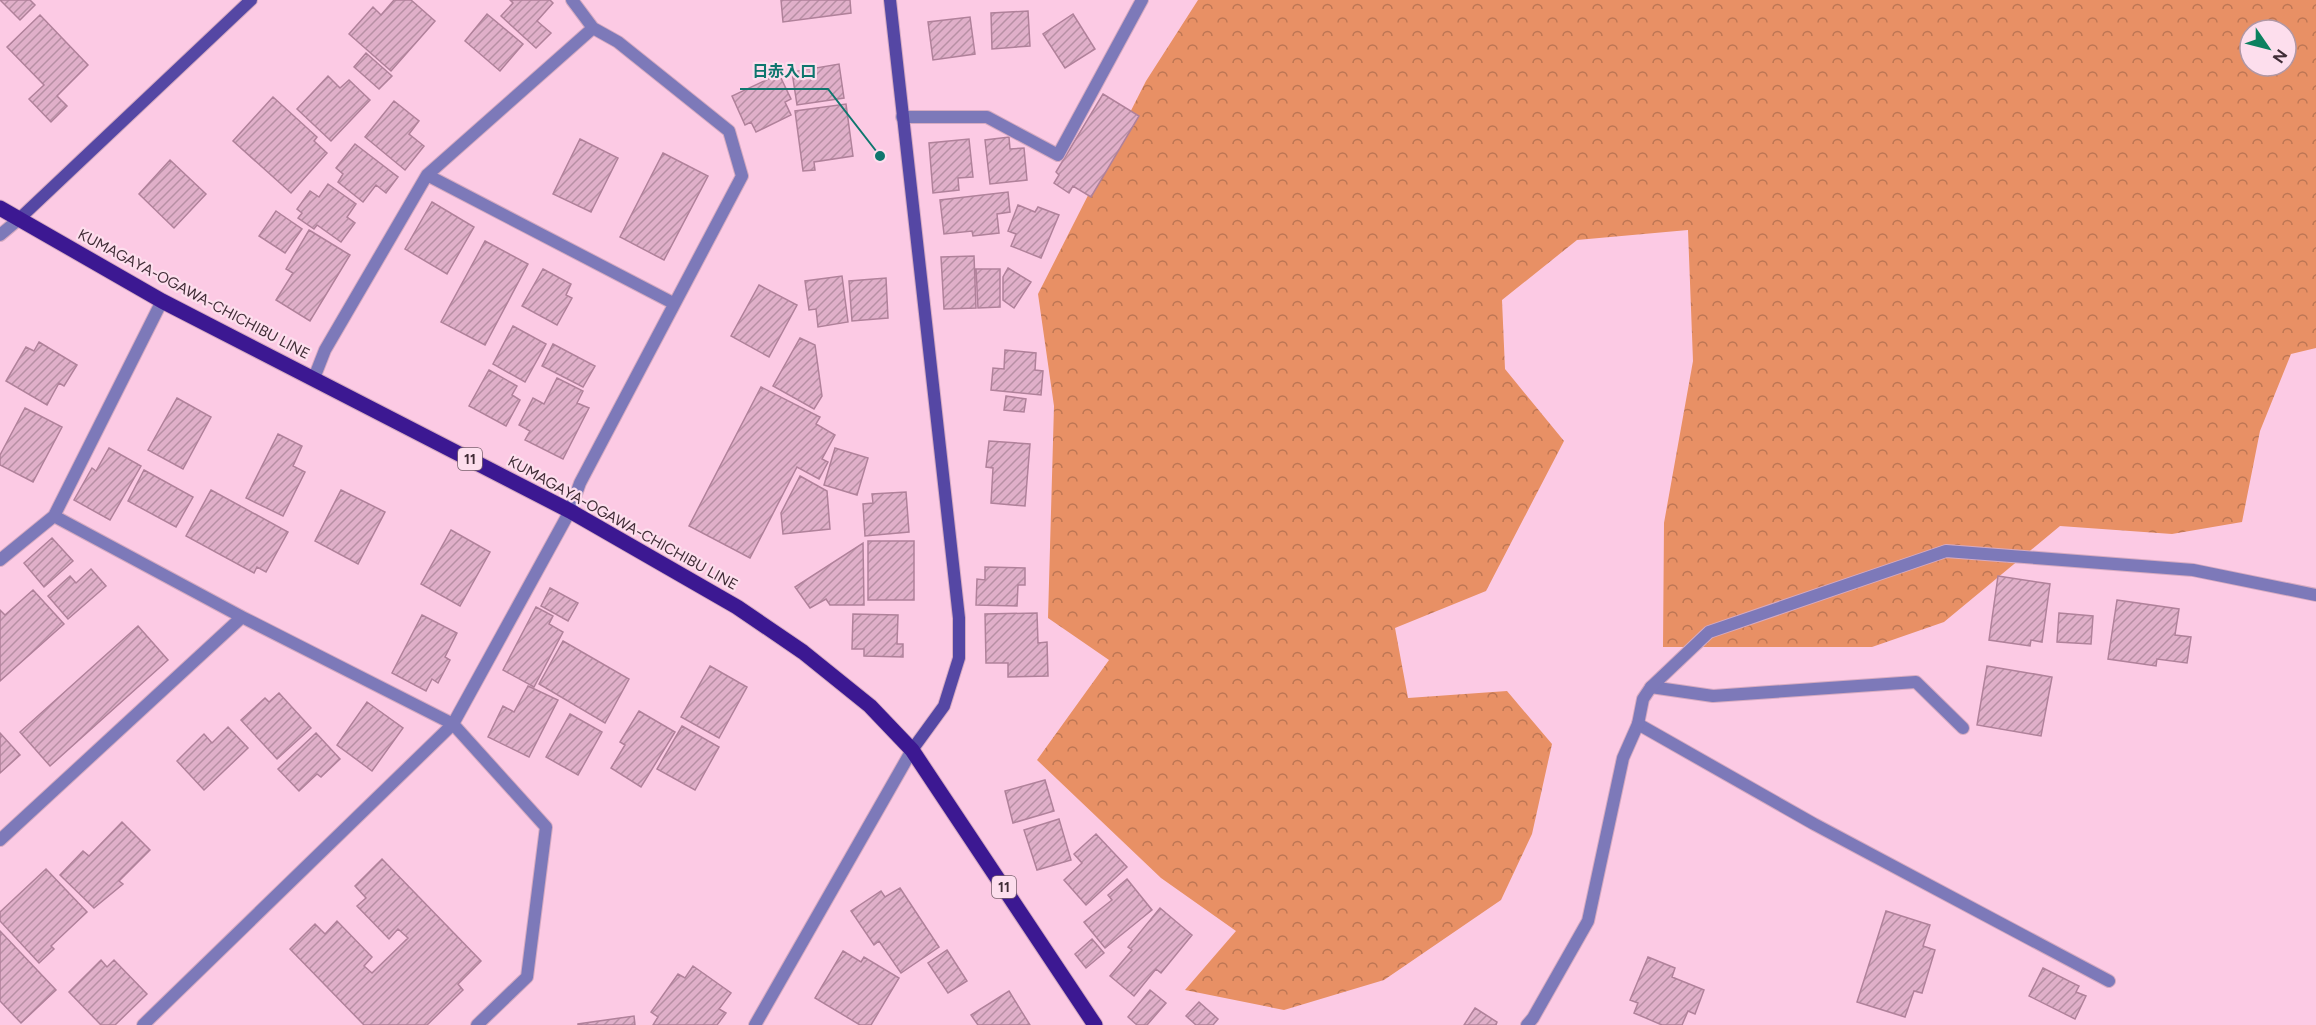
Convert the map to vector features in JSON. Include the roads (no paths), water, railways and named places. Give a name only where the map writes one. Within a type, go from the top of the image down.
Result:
[{"type":"main road","name":"KUMAGAYA-OGAWA-CHICHIBU LINE","points":[[0,208],[162,301],[570,511],[737,607],[803,652],[870,706],[912,750],[1095,1025]]},
{"type":"street","points":[[0,235],[251,0]]},
{"type":"street","points":[[142,1025],[453,724],[570,511],[580,483],[742,176],[729,131],[618,42],[592,28],[572,0]]},
{"type":"street","points":[[755,1025],[912,750],[944,706],[959,658],[959,618],[890,0]]},
{"type":"street","points":[[902,117],[987,117],[1058,154],[1142,0]]},
{"type":"street","points":[[314,378],[325,350],[427,175],[592,28]]},
{"type":"street","points":[[427,175],[673,303]]},
{"type":"street","points":[[0,560],[54,516],[162,301]]},
{"type":"street","points":[[54,516],[243,617],[453,724],[546,827],[527,977],[477,1025]]},
{"type":"street","points":[[1527,1025],[1588,921],[1623,758],[1638,724],[1643,699],[1651,687],[1709,632],[1946,551],[2193,570],[2316,595]]},
{"type":"street","points":[[0,840],[243,617]]},
{"type":"street","points":[[1651,687],[1713,696],[1916,682],[1963,728]]},
{"type":"street","points":[[1638,724],[1814,824],[2109,981]]},
{"type":"place","name":"日赤入口","points":[[880,156]]}]
